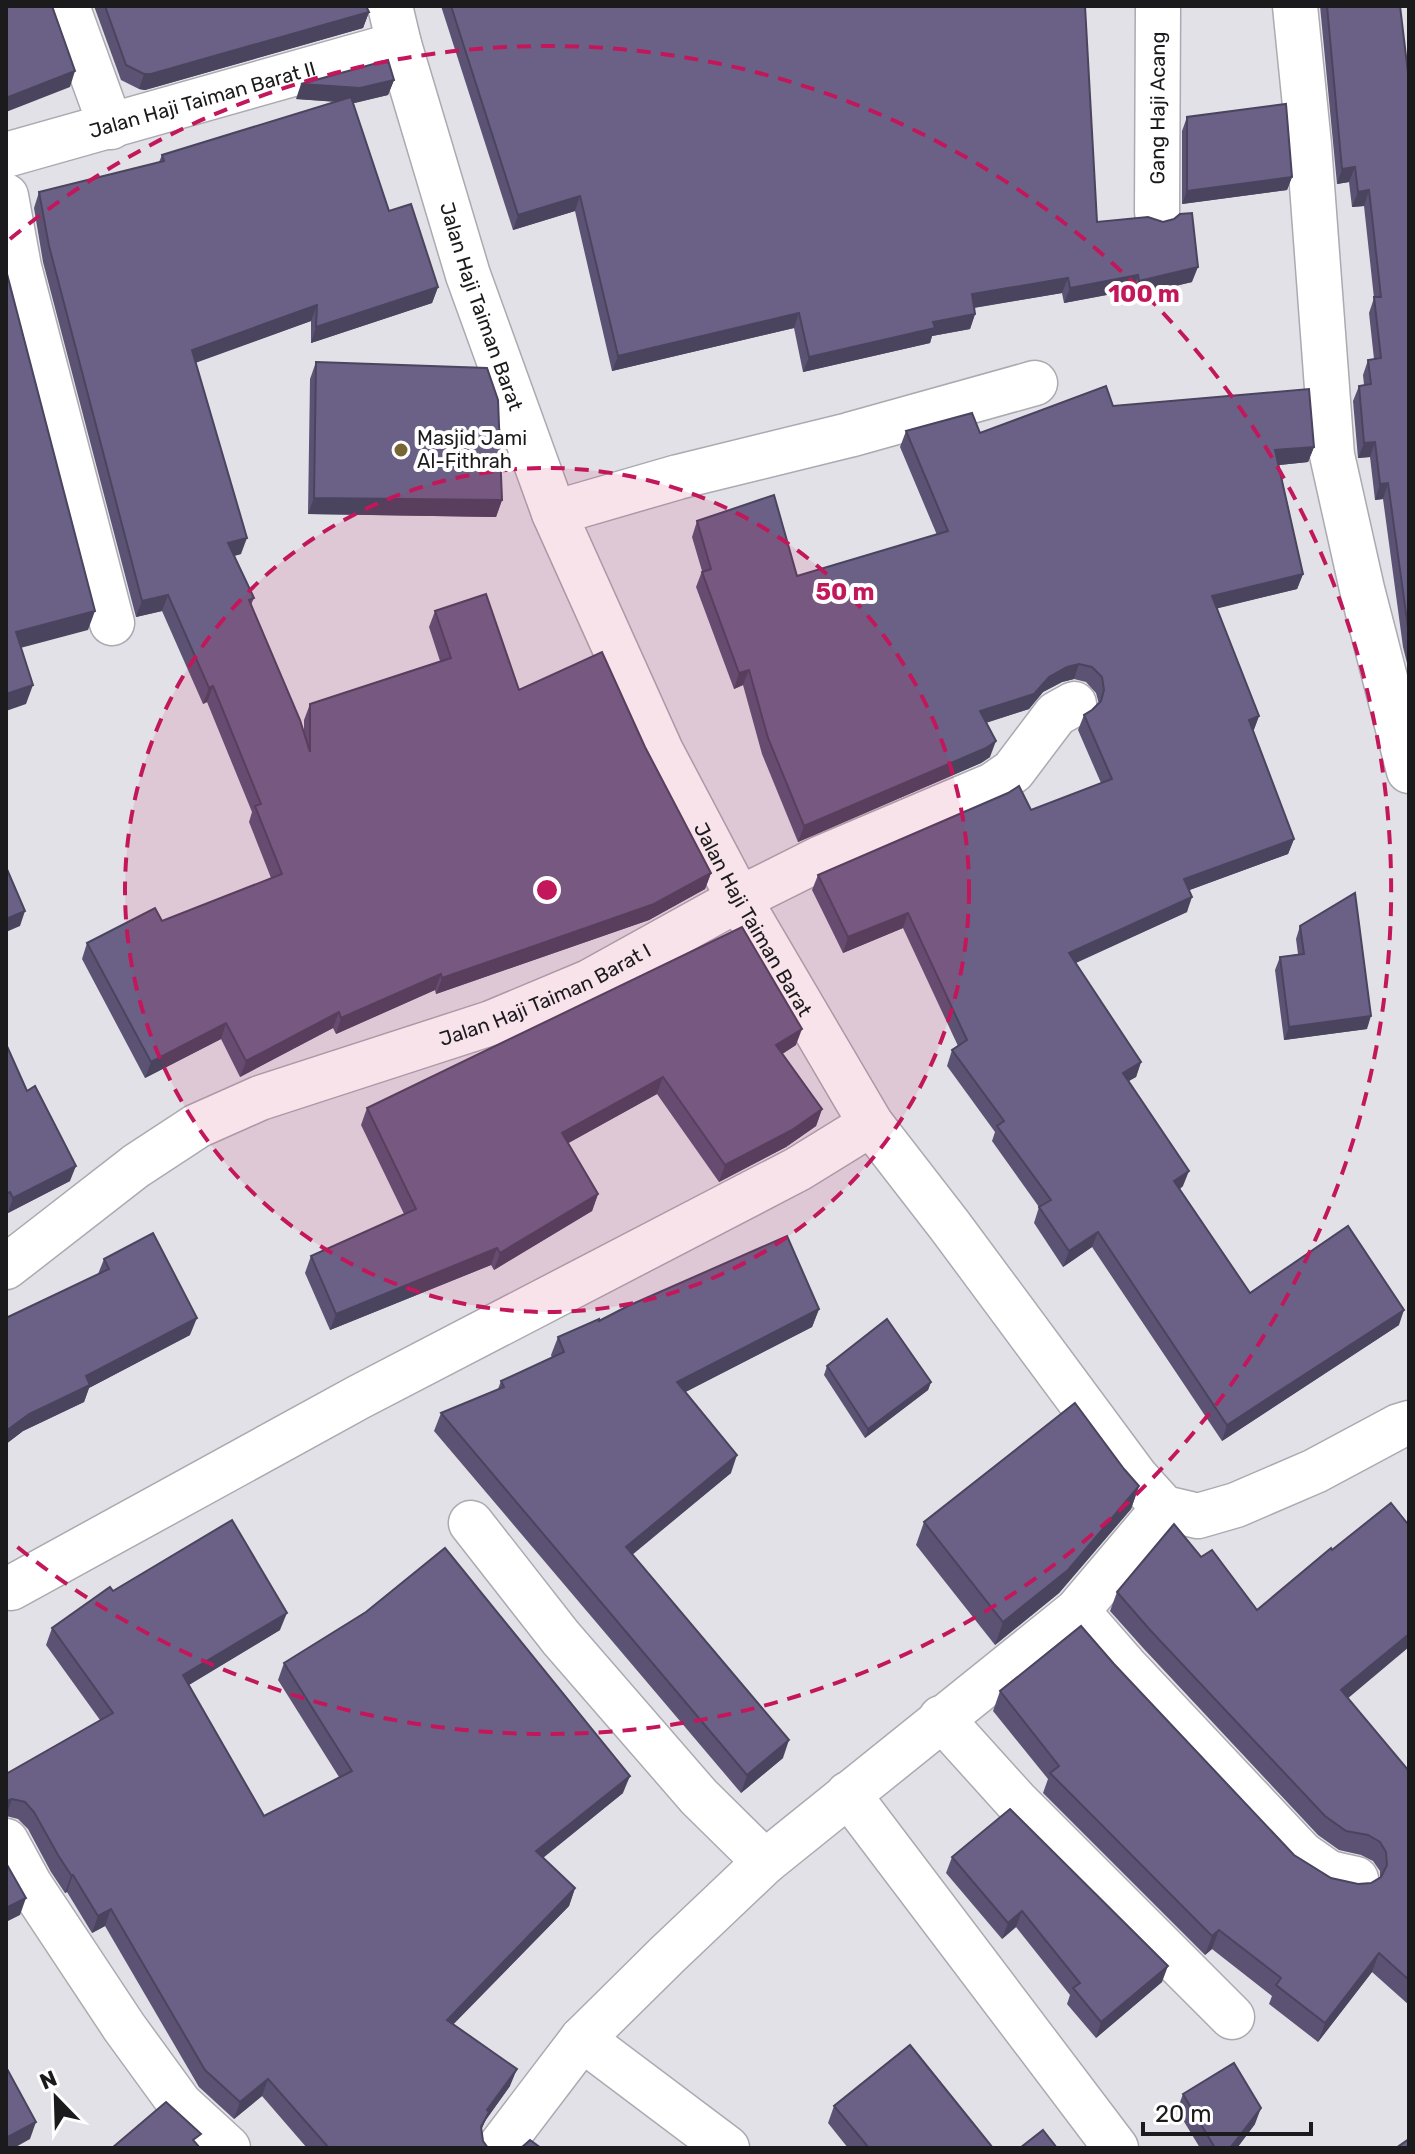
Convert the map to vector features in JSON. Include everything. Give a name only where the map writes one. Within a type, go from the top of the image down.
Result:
[{"type":"street","points":[[67,6],[111,127]]},
{"type":"street","name":"Gang Haji Acang","points":[[1157,212],[1158,6]]},
{"type":"street","points":[[1295,6],[1309,145],[1332,455],[1362,589],[1409,771]]},
{"type":"street","name":"Jalan Haji Taiman Barat II","points":[[6,155],[111,127],[395,25]]},
{"type":"street","name":"Jalan Haji Taiman Barat","points":[[395,25],[468,275],[554,513],[661,751],[739,899],[871,1124],[1136,1477],[1164,1508]]},
{"type":"street","points":[[6,196],[19,267],[112,623]]},
{"type":"street","points":[[554,513],[678,477],[849,435],[1035,383]]},
{"type":"street","name":"Jalan Haji Taiman Barat I","points":[[6,1267],[136,1166],[197,1126],[260,1098],[491,1023],[589,982],[739,899],[821,858],[993,785],[1013,771],[1056,714],[1074,704]]},
{"type":"street","points":[[11,1588],[359,1397],[798,1169],[871,1124]]},
{"type":"street","points":[[499,2148],[582,2039],[765,1862],[1077,1611],[1164,1508],[1198,1516],[1236,1505],[1315,1471],[1409,1423]]},
{"type":"street","points":[[471,1523],[570,1650],[699,1797],[765,1862]]},
{"type":"street","points":[[1077,1611],[1302,1854],[1329,1873],[1356,1879]]},
{"type":"street","points":[[941,1718],[1016,1801],[1232,2017]]},
{"type":"street","points":[[848,1794],[1116,2148]]},
{"type":"street","points":[[6,1841],[30,1885],[124,2027],[180,2104],[228,2148]]},
{"type":"street","points":[[582,2039],[727,2148]]},
{"type":"building","points":[[6,6],[52,6],[75,71],[6,98]]},
{"type":"building","points":[[105,6],[366,6],[369,12],[144,74],[126,65]]},
{"type":"building","points":[[451,6],[1085,6],[1097,222],[1148,217],[1163,222],[1180,214],[1192,213],[1198,267],[1139,281],[1138,275],[1070,288],[1068,278],[972,294],[975,314],[933,322],[935,328],[809,357],[799,313],[618,356],[580,196],[518,215]]},
{"type":"building","points":[[1327,6],[1400,6],[1409,81],[1409,635],[1388,483],[1380,484],[1375,442],[1364,443],[1359,386],[1371,384],[1368,360],[1381,358],[1374,297],[1381,297],[1369,190],[1358,192],[1355,167],[1342,169]]},
{"type":"building","points":[[388,60],[394,80],[360,88],[301,84]]},
{"type":"building","points":[[351,97],[389,211],[411,204],[438,287],[316,327],[317,305],[192,350],[247,538],[228,543],[254,598],[249,600],[300,720],[310,752],[310,704],[451,658],[435,611],[486,594],[519,690],[602,652],[645,747],[711,873],[654,904],[442,978],[441,974],[341,1018],[339,1012],[246,1061],[226,1023],[151,1062],[87,943],[155,908],[162,921],[282,874],[255,806],[261,804],[213,686],[209,688],[168,595],[142,601],[49,246],[39,192],[164,161],[162,155]]},
{"type":"building","points":[[1286,104],[1292,177],[1187,191],[1187,117]]},
{"type":"building","points":[[6,270],[95,611],[16,632],[33,685],[6,694]]},
{"type":"building","name":"Masjid Jami Al-Fithrah","points":[[316,362],[487,368],[498,400],[502,500],[314,498]]},
{"type":"building","points":[[1106,386],[1113,406],[1309,389],[1314,447],[1275,450],[1303,574],[1212,596],[1259,716],[1249,720],[1294,839],[1184,879],[1192,897],[1069,953],[1141,1062],[1123,1073],[1189,1171],[1174,1181],[1250,1293],[1348,1226],[1404,1310],[1227,1425],[1098,1232],[1069,1251],[1039,1207],[1051,1200],[997,1126],[1004,1121],[952,1050],[967,1040],[908,913],[848,937],[818,875],[1019,786],[1031,810],[1112,779],[1084,715],[1101,701],[1104,690],[1102,677],[1092,667],[1079,664],[1067,667],[1049,677],[1034,694],[980,711],[996,741],[986,748],[804,826],[768,738],[749,670],[739,673],[702,572],[711,569],[697,521],[774,495],[797,576],[948,531],[906,431],[972,413],[980,433]]},
{"type":"building","points":[[6,867],[25,911],[6,919]]},
{"type":"building","points":[[1355,893],[1371,1016],[1289,1027],[1280,957],[1304,954],[1300,926]]},
{"type":"building","points":[[742,927],[802,1029],[776,1045],[822,1109],[792,1130],[725,1165],[663,1077],[562,1133],[598,1194],[500,1253],[497,1248],[336,1314],[311,1256],[416,1209],[367,1108]]},
{"type":"building","points":[[6,1044],[27,1091],[35,1086],[76,1166],[13,1198],[10,1192],[6,1194]]},
{"type":"building","points":[[153,1233],[197,1318],[86,1376],[90,1385],[29,1414],[6,1431],[6,1318],[109,1269],[104,1259]]},
{"type":"building","points":[[787,1236],[819,1309],[677,1382],[737,1455],[626,1547],[789,1740],[747,1775],[441,1413],[504,1387],[501,1381],[564,1352],[558,1337]]},
{"type":"building","points":[[887,1319],[931,1382],[868,1429],[827,1366]]},
{"type":"building","points":[[1075,1403],[1139,1486],[1068,1570],[1003,1622],[924,1522]]},
{"type":"building","points":[[1391,1503],[1409,1522],[1409,1634],[1341,1690],[1409,1771],[1409,1980],[1379,1953],[1325,2023],[1276,1985],[1281,1978],[1219,1930],[1212,1936],[1050,1773],[1059,1766],[1000,1691],[1081,1626],[1294,1855],[1331,1878],[1358,1884],[1371,1883],[1381,1877],[1387,1865],[1386,1852],[1380,1842],[1368,1835],[1346,1831],[1325,1816],[1117,1592],[1174,1524],[1201,1557],[1212,1550],[1257,1610]]},
{"type":"building","points":[[232,1520],[287,1613],[183,1675],[264,1816],[352,1771],[284,1663],[366,1612],[445,1548],[630,1776],[536,1851],[575,1888],[447,2020],[517,2069],[487,2110],[489,2112],[481,2127],[483,2141],[488,2148],[329,2148],[268,2079],[240,2102],[205,2070],[111,1909],[98,1916],[34,1812],[25,1802],[6,1801],[6,1774],[113,1713],[52,1628],[110,1587],[113,1591]]},
{"type":"building","points":[[1010,1809],[1168,1966],[1101,2022],[1073,1988],[1080,1983],[1022,1911],[1008,1923],[952,1857]]},
{"type":"building","points":[[6,1863],[26,1898],[6,1908]]},
{"type":"building","points":[[910,2045],[993,2148],[869,2148],[834,2106]]},
{"type":"building","points":[[1234,2063],[1261,2108],[1230,2148],[1215,2148],[1183,2094]]},
{"type":"building","points":[[6,2067],[36,2122],[6,2138]]},
{"type":"building","points":[[166,2102],[201,2134],[193,2140],[200,2148],[112,2148]]},
{"type":"building","points":[[1043,2130],[1057,2148],[1020,2148]]},
{"type":"building","points":[[1409,2139],[1409,2148],[1396,2148]]},
{"type":"building","points":[[530,2140],[541,2148],[521,2148]]},
{"type":"place","name":"Masjid Jami Al-Fithrah","points":[[401,450]]}]
